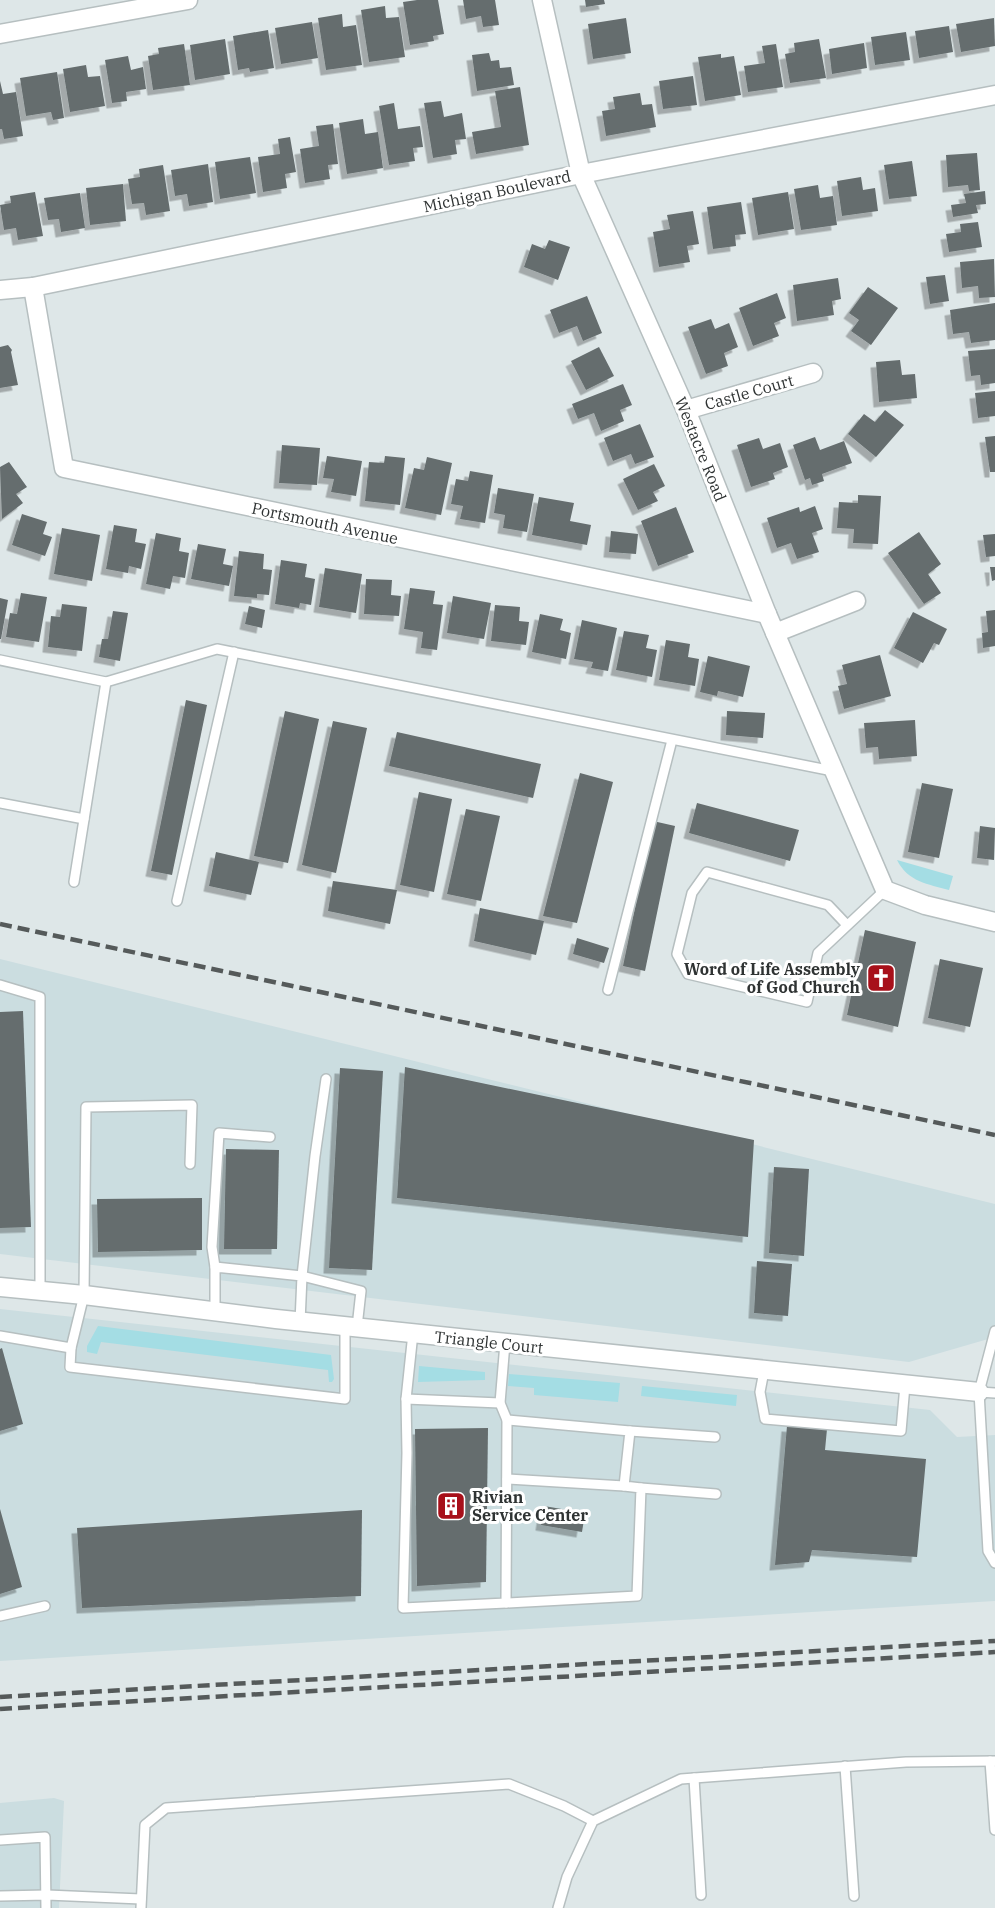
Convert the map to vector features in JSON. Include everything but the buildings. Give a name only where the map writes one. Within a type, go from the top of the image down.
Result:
[{"type":"street","points":[[0,34],[188,0]]},
{"type":"street","name":"Westacre Road","points":[[542,0],[581,174],[686,410],[767,614],[885,890]]},
{"type":"street","name":"Michigan Boulevard","points":[[0,290],[33,287],[581,174],[995,95]]},
{"type":"street","name":"Portsmouth Avenue","points":[[33,287],[64,468],[767,614]]},
{"type":"street","name":"Castle Court","points":[[686,410],[813,373]]},
{"type":"street","points":[[775,633],[856,601]]},
{"type":"street","points":[[885,890],[925,905],[995,922]]},
{"type":"street","name":"Triangle Court","points":[[0,1287],[300,1322],[987,1393]]},
{"type":"lane","points":[[0,660],[106,682],[217,649],[833,771]]},
{"type":"lane","points":[[177,901],[234,652]]},
{"type":"lane","points":[[74,882],[106,682]]},
{"type":"lane","points":[[608,990],[672,740]]},
{"type":"lane","points":[[0,803],[84,819]]},
{"type":"lane","points":[[847,925],[828,905],[707,872],[692,893],[677,954],[688,974],[807,1002],[819,953],[885,890]]},
{"type":"lane","points":[[0,985],[40,997],[40,1291]]},
{"type":"lane","points":[[300,1322],[302,1276],[326,1079]]},
{"type":"lane","points":[[190,1164],[192,1104],[86,1107],[84,1295],[71,1348],[70,1367],[345,1399],[351,1327],[361,1291],[302,1276],[215,1267]]},
{"type":"lane","points":[[215,1311],[215,1267],[212,1247],[219,1133],[270,1137]]},
{"type":"lane","points":[[995,1330],[987,1393],[988,1551],[995,1563]]},
{"type":"lane","points":[[413,1334],[406,1399],[403,1608],[637,1596],[641,1488]]},
{"type":"lane","points":[[0,1336],[71,1348]]},
{"type":"lane","points":[[504,1343],[500,1403],[507,1420],[506,1603]]},
{"type":"lane","points":[[764,1371],[760,1392],[765,1419],[901,1431],[905,1385]]},
{"type":"lane","points":[[406,1399],[500,1403]]},
{"type":"lane","points":[[507,1420],[715,1437]]},
{"type":"lane","points":[[624,1486],[630,1431]]},
{"type":"lane","points":[[507,1479],[716,1494]]},
{"type":"lane","points":[[0,1616],[45,1606]]},
{"type":"lane","points":[[558,1908],[567,1876],[593,1821],[681,1779],[906,1761],[993,1761],[995,1830]]},
{"type":"lane","points":[[845,1766],[854,1896]]},
{"type":"lane","points":[[694,1778],[701,1895]]},
{"type":"lane","points":[[0,1896],[47,1895],[141,1903],[145,1825],[166,1808],[509,1784],[564,1806],[593,1821]]},
{"type":"lane","points":[[0,1840],[45,1837],[47,1895],[45,1908]]},
{"type":"shaded area","points":[[897,860],[953,876],[949,890],[913,878]]},
{"type":"shaded area","points":[[0,959],[995,1204],[995,1337],[909,1362],[0,1254]]},
{"type":"shaded area","points":[[0,1309],[930,1410],[957,1437],[995,1435],[995,1601],[0,1661]]},
{"type":"shaded area","points":[[98,1326],[331,1355],[334,1379],[329,1382],[328,1370],[101,1342],[97,1354],[87,1352],[87,1346]]},
{"type":"shaded area","points":[[419,1366],[485,1372],[485,1380],[418,1382]]},
{"type":"shaded area","points":[[509,1374],[620,1383],[618,1402],[534,1395],[534,1388],[508,1386]]},
{"type":"shaded area","points":[[642,1386],[737,1395],[736,1406],[641,1396]]},
{"type":"shaded area","points":[[54,1798],[64,1801],[59,1908],[0,1908],[0,1803]]},
{"type":"railway","points":[[0,924],[995,1135]]},
{"type":"railway","points":[[0,1697],[995,1641]]},
{"type":"railway","points":[[0,1709],[995,1652]]},
{"type":"place","name":"Word of Life Assembly of God Church","points":[[881,978]]},
{"type":"place","name":"Rivian Service Center","points":[[451,1506]]}]
